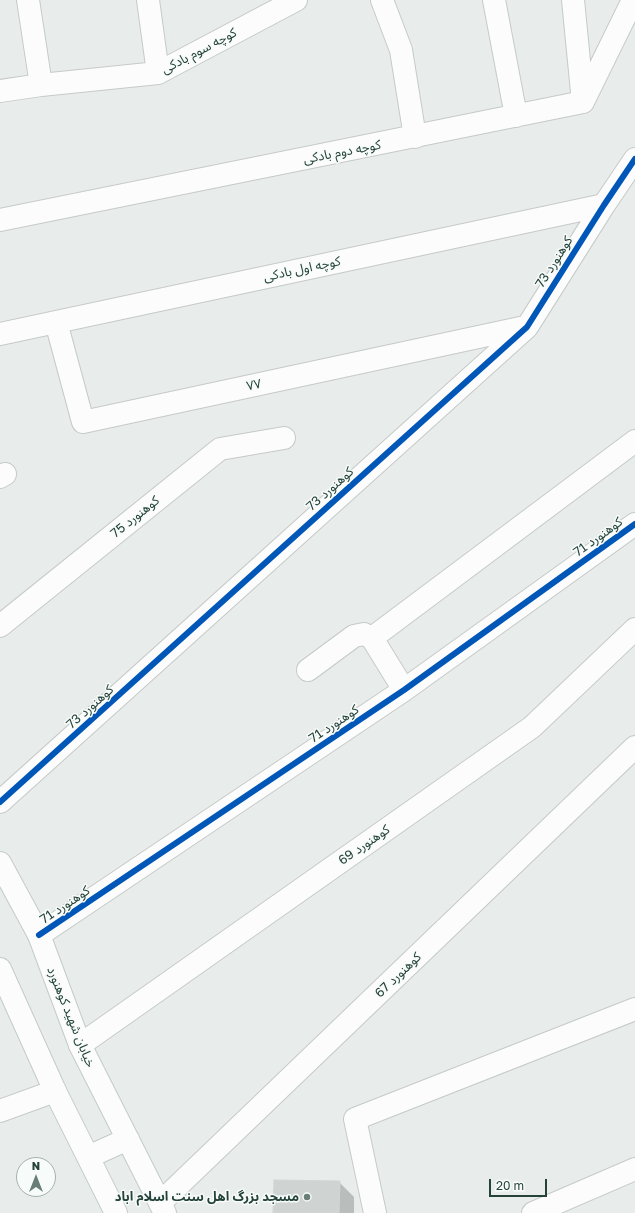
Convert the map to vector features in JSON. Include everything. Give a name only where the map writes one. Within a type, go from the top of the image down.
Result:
[{"type":"street","points":[[28,0],[41,85]]},
{"type":"street","points":[[148,0],[158,73]]},
{"type":"street","name":"کوچه سوم بادکی","points":[[0,91],[41,85],[158,73],[296,0]]},
{"type":"street","points":[[382,0],[401,50],[415,137]]},
{"type":"street","points":[[494,0],[516,116]]},
{"type":"street","points":[[574,0],[584,102]]},
{"type":"street","points":[[584,102],[633,0]]},
{"type":"street","name":"کوچه دوم بادکی","points":[[0,220],[584,102]]},
{"type":"street","name":"کوهنورد 73","points":[[0,802],[526,327],[635,159]]},
{"type":"street","name":"کوچه اول بادکی","points":[[0,334],[604,205]]},
{"type":"street","name":"۷۷","points":[[56,322],[83,422],[526,327]]},
{"type":"street","name":"کوهنورد 75","points":[[0,626],[220,449],[284,438]]},
{"type":"street","points":[[372,638],[635,442]]},
{"type":"street","name":"کوهنورد 71","points":[[39,935],[404,690],[635,524]]},
{"type":"street","name":"کوهنورد 69","points":[[80,1045],[532,727],[635,629]]},
{"type":"street","points":[[308,670],[354,636],[364,634],[372,638],[404,690]]},
{"type":"street","name":"کوهنورد 67","points":[[163,1208],[635,747]]},
{"type":"street","name":"خیابان شهید کوهنورد","points":[[0,863],[39,935],[80,1045],[163,1208]]},
{"type":"street","points":[[0,969],[55,1091],[116,1213]]},
{"type":"street","points":[[375,1213],[355,1119],[635,1009]]},
{"type":"street","points":[[0,1111],[55,1091]]},
{"type":"street","points":[[88,1157],[128,1139]]},
{"type":"street","points":[[533,1213],[635,1169]]},
{"type":"building","name":"مسجد بزرگ اهل سنت اسلام اباد","points":[[274,1180],[340,1181],[339,1213],[273,1213]]},
{"type":"cycle path","points":[[0,802],[527,327],[604,205],[635,159]]},
{"type":"cycle path","points":[[39,935],[404,690],[635,524]]},
{"type":"place","name":"مسجد بزرگ اهل سنت اسلام اباد","points":[[307,1197]]}]
